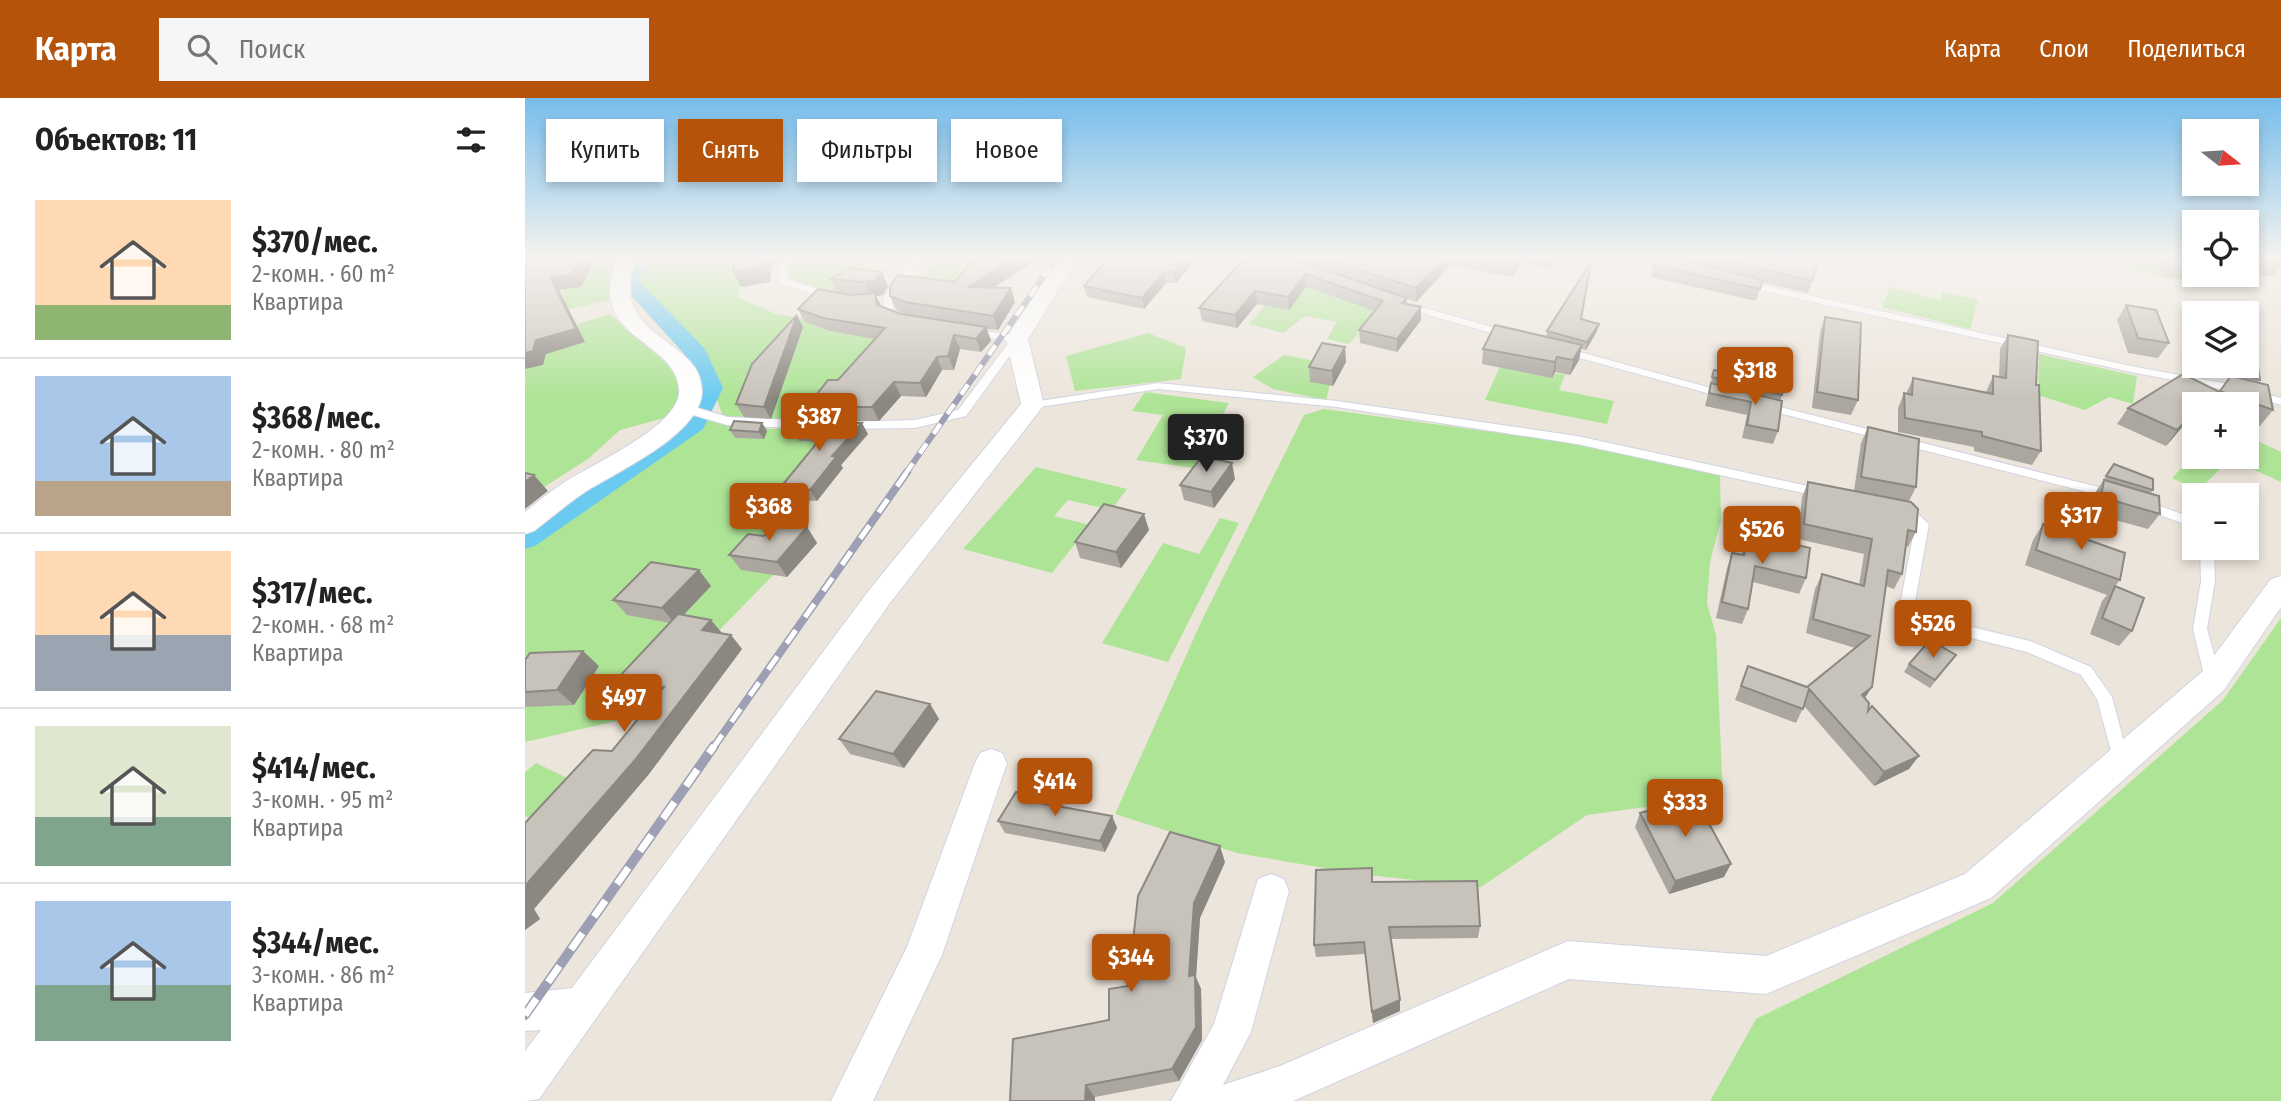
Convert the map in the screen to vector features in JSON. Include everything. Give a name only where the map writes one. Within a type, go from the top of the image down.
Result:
[{"type":"street","points":[[525,525],[575,487],[694,412],[686,371],[624,314],[621,306]]},
{"type":"street","points":[[525,1085],[880,596],[1033,405],[1017,340],[1039,306]]},
{"type":"street","points":[[1235,1101],[1283,1085],[1568,960],[1766,975],[1978,886],[2213,681],[2281,586]]},
{"type":"street","points":[[852,1101],[923,955],[991,764]]},
{"type":"street","points":[[1192,1101],[1231,1031],[1271,891]]},
{"type":"street","points":[[525,1012],[581,1007]]},
{"type":"lane","points":[[885,306],[888,314],[908,322]]},
{"type":"lane","points":[[1407,306],[1519,338]]},
{"type":"lane","points":[[1846,306],[2123,367],[2239,389],[2281,402]]},
{"type":"lane","points":[[694,412],[727,421],[829,426],[915,424],[962,413],[1017,340],[962,330]]},
{"type":"lane","points":[[1544,345],[1733,398]]},
{"type":"lane","points":[[1033,405],[1158,386],[1337,404],[1577,440],[1684,461],[1772,484],[1835,495]]},
{"type":"lane","points":[[1746,401],[2121,497]]},
{"type":"lane","points":[[2133,500],[2182,519]]},
{"type":"lane","points":[[1885,504],[1909,510],[1923,524],[1905,616],[2030,647],[2086,671],[2103,697],[2121,762]]},
{"type":"lane","points":[[2207,560],[2208,582],[2200,629],[2213,681]]},
{"type":"green space","points":[[560,306],[583,306],[559,311]]},
{"type":"green space","points":[[655,306],[758,306],[776,314],[856,326],[901,351],[830,421],[734,419],[722,414],[701,351]]},
{"type":"green space","points":[[1264,306],[1380,307],[1349,344],[1327,339],[1337,322],[1305,316],[1283,333],[1249,324]]},
{"type":"green space","points":[[1882,306],[1976,306],[1970,329]]},
{"type":"green space","points":[[610,314],[683,378],[679,414],[620,430],[588,459],[533,494],[525,493],[525,359],[561,329]]},
{"type":"green space","points":[[1148,333],[1186,348],[1181,379],[1075,391],[1066,356]]},
{"type":"green space","points":[[2039,354],[2137,376],[2133,404],[2109,397],[2085,410],[2038,395]]},
{"type":"green space","points":[[1284,355],[1335,365],[1326,400],[1273,389],[1253,377]]},
{"type":"green space","points":[[1501,364],[1565,375],[1559,390],[1614,401],[1607,424],[1485,400]]},
{"type":"green space","points":[[1145,392],[1229,403],[1193,468],[1136,460],[1163,415],[1132,411]]},
{"type":"green space","points":[[1324,409],[1578,444],[1720,475],[1721,520],[1710,562],[1707,603],[1716,635],[1723,799],[1703,806],[1653,806],[1587,815],[1481,887],[1358,874],[1237,853],[1115,814],[1202,620],[1304,415]]},
{"type":"green space","points":[[711,419],[732,426],[859,434],[814,489],[793,555],[634,717],[525,742],[525,541],[699,424]]},
{"type":"green space","points":[[2259,442],[2281,452],[2281,482],[2252,469],[2259,469]]},
{"type":"green space","points":[[1036,467],[1127,489],[1111,510],[1068,500],[1054,516],[1090,525],[1052,573],[963,549]]},
{"type":"green space","points":[[2182,468],[2220,469],[2206,483],[2182,483],[2172,478]]},
{"type":"green space","points":[[1220,518],[1239,523],[1168,662],[1102,643],[1163,543],[1199,554]]},
{"type":"green space","points":[[2281,618],[2281,1101],[1710,1101],[1756,1019],[1993,903],[2223,700]]},
{"type":"green space","points":[[536,763],[582,785],[540,823],[525,816],[525,772]]},
{"type":"building","points":[[525,306],[564,306],[576,329],[536,340],[533,351],[525,353]]},
{"type":"building","points":[[801,306],[879,306],[901,314],[986,327],[976,339],[954,335],[948,356],[937,357],[920,383],[894,382],[872,407],[807,407],[828,380],[838,380],[885,328],[823,318],[798,309]]},
{"type":"building","points":[[929,306],[1000,306],[993,316]]},
{"type":"building","points":[[1201,306],[1243,306],[1235,315],[1199,308]]},
{"type":"building","points":[[1379,306],[1421,307],[1397,339],[1359,330]]},
{"type":"building","points":[[1563,306],[1583,306],[1581,319],[1599,324],[1587,342],[1547,331]]},
{"type":"building","points":[[2126,306],[2156,310],[2169,343],[2138,338]]},
{"type":"building","points":[[797,315],[764,407],[736,404],[752,364]]},
{"type":"building","points":[[1825,317],[1861,323],[1858,400],[1817,392]]},
{"type":"building","points":[[1495,325],[1582,345],[1573,360],[1557,357],[1555,362],[1483,349]]},
{"type":"building","points":[[2008,335],[2038,341],[2036,385],[2039,385],[2041,451],[1982,436],[1982,432],[1905,418],[1904,393],[1912,395],[1913,378],[1993,394],[1993,376],[2006,378]]},
{"type":"building","points":[[1322,343],[1345,347],[1332,371],[1309,367]]},
{"type":"building","points":[[1714,370],[1783,385],[1782,395],[1712,377]]},
{"type":"building","points":[[2182,375],[2182,378],[2191,378],[2220,392],[2182,392],[2182,425],[2177,430],[2128,408]]},
{"type":"building","points":[[2230,378],[2268,385],[2273,410],[2259,405],[2259,392],[2220,391]]},
{"type":"building","points":[[1711,383],[1782,401],[1778,431],[1747,425],[1751,402],[1709,393]]},
{"type":"building","points":[[734,421],[762,423],[759,432],[730,430]]},
{"type":"building","points":[[799,422],[862,423],[832,456],[836,457],[810,490],[780,488],[826,432],[793,430]]},
{"type":"building","points":[[1868,427],[1919,439],[1916,487],[1861,477]]},
{"type":"building","points":[[1202,456],[1232,463],[1211,492],[1180,485]]},
{"type":"building","points":[[2114,464],[2153,479],[2153,490],[2106,476]]},
{"type":"building","points":[[525,473],[534,475],[525,482]]},
{"type":"building","points":[[2104,480],[2159,496],[2160,514],[2101,497]]},
{"type":"building","points":[[1808,482],[1911,502],[1918,509],[1916,532],[1908,530],[1902,574],[1888,570],[1872,687],[1862,695],[1869,703],[1868,711],[1872,706],[1919,756],[1884,772],[1809,689],[1803,709],[1741,686],[1748,666],[1807,687],[1870,636],[1813,619],[1822,574],[1864,586],[1872,539],[1804,524]]},
{"type":"building","points":[[1104,504],[1144,514],[1116,552],[1075,542]]},
{"type":"building","points":[[776,523],[807,527],[777,562],[729,555],[748,534],[764,536]]},
{"type":"building","points":[[2043,524],[2125,553],[2120,580],[2036,550]]},
{"type":"building","points":[[1748,533],[1810,548],[1806,578],[1755,566],[1748,609],[1722,602],[1732,553],[1744,555]]},
{"type":"building","points":[[651,562],[699,570],[662,608],[613,600]]},
{"type":"building","points":[[2115,586],[2144,598],[2132,631],[2102,618]]},
{"type":"building","points":[[678,614],[711,620],[702,630],[731,635],[635,760],[525,886],[525,823],[593,750],[612,751],[664,687],[617,679]]},
{"type":"building","points":[[1930,640],[1956,655],[1935,680],[1909,664]]},
{"type":"building","points":[[583,651],[557,690],[525,692],[525,660],[530,653]]},
{"type":"building","points":[[876,691],[930,704],[893,754],[839,739]]},
{"type":"building","points":[[1016,792],[1038,797],[1035,802],[1112,816],[1100,841],[998,821]]},
{"type":"building","points":[[1695,798],[1731,864],[1675,881],[1640,813]]},
{"type":"building","points":[[1170,832],[1220,846],[1194,903],[1189,976],[1195,975],[1196,1027],[1172,1069],[1086,1085],[1085,1101],[1010,1101],[1013,1039],[1109,1020],[1109,989],[1128,986],[1138,896]]},
{"type":"building","points":[[1372,868],[1372,882],[1477,881],[1480,926],[1389,927],[1400,1000],[1372,1012],[1364,942],[1314,945],[1316,870]]},
{"type":"waterway","points":[[525,539],[694,424],[711,388],[697,354],[651,306]]},
{"type":"railway","points":[[906,473],[1023,306]]},
{"type":"railway","points":[[713,748],[907,472]]},
{"type":"railway","points":[[525,1015],[714,746]]}]
